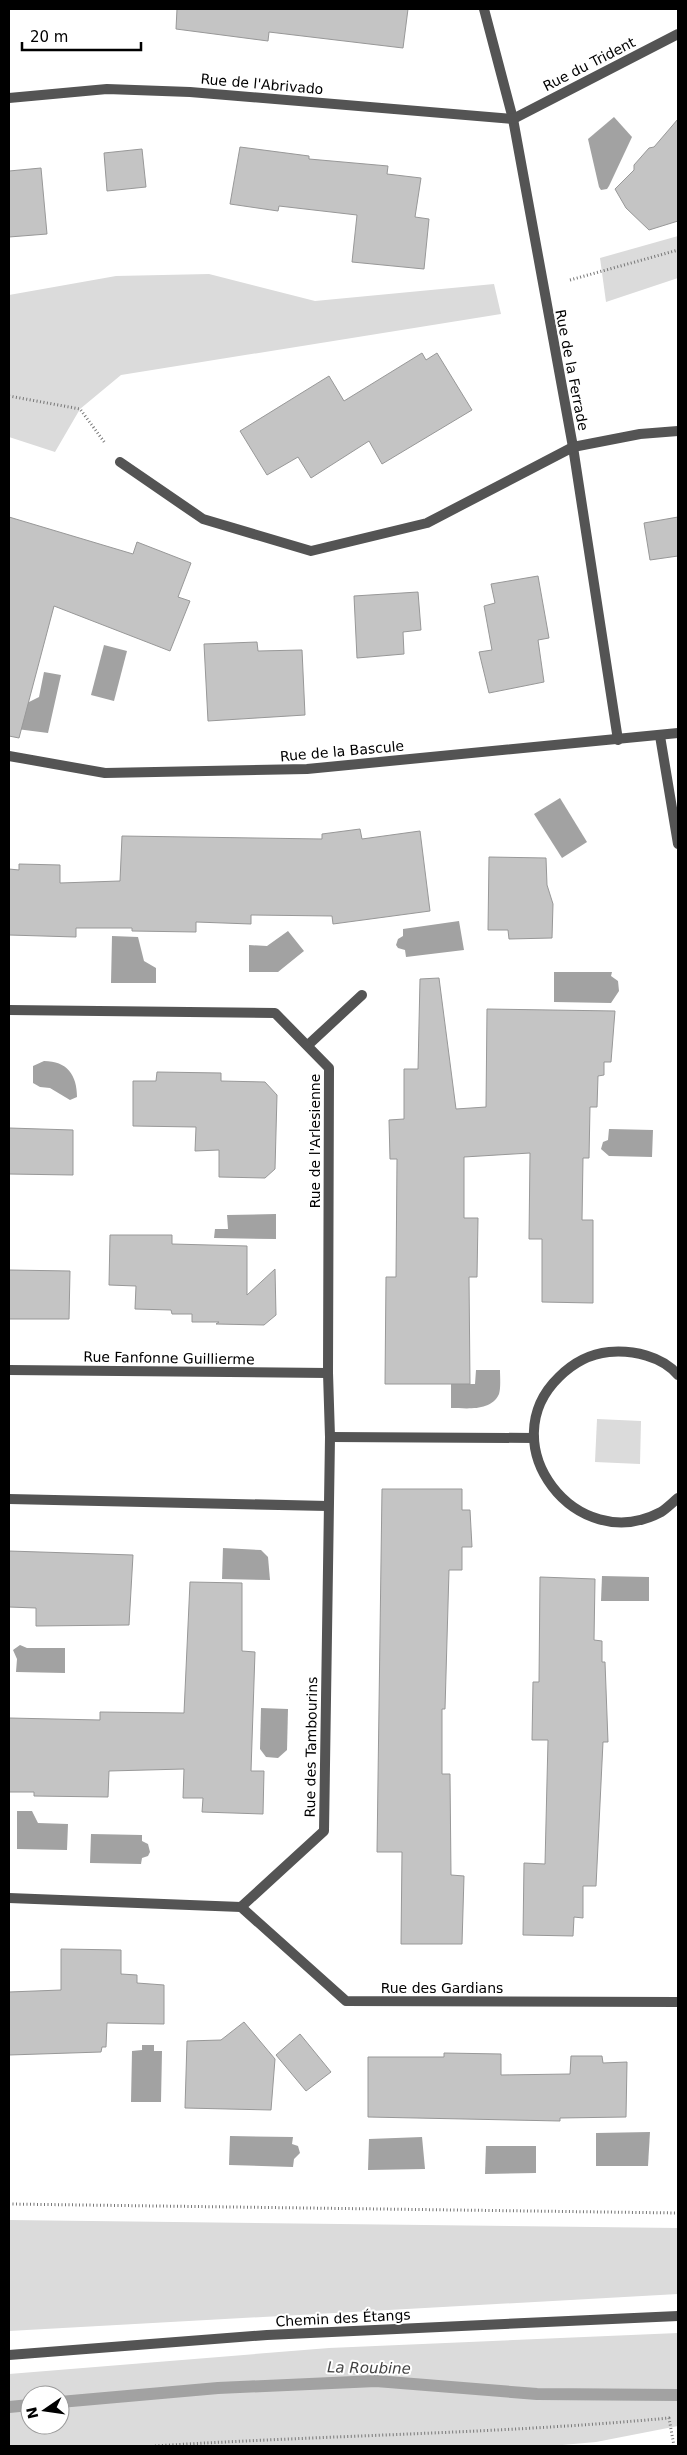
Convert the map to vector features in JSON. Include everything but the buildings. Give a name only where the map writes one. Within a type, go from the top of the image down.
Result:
[{"type":"street","name":"Rue de la Ferrade","points":[[484,9],[513,119],[572,447],[618,740]]},
{"type":"street","name":"Rue du Trident","points":[[513,119],[678,34]]},
{"type":"street","name":"Rue de l'Abrivado","points":[[9,98],[107,88],[190,92],[513,119]]},
{"type":"street","points":[[120,462],[203,519],[310,551],[427,523],[572,447],[640,434],[678,431]]},
{"type":"street","name":"Rue de la Bascule","points":[[9,756],[105,773],[307,769],[678,733]]},
{"type":"street","points":[[660,736],[678,844]]},
{"type":"street","points":[[308,1045],[362,996]]},
{"type":"street","name":"Rue de l'Arlesienne","points":[[9,1010],[275,1013],[329,1068],[328,1373],[330,1437]]},
{"type":"street","points":[[677,1371],[652,1357],[624,1351],[596,1354],[571,1366],[551,1385],[538,1410],[534,1438],[540,1467],[554,1492],[577,1511],[604,1521],[634,1521],[661,1512],[678,1498]]},
{"type":"street","name":"Rue Fanfonne Guillierme","points":[[9,1370],[328,1373]]},
{"type":"street","points":[[330,1437],[534,1438]]},
{"type":"street","name":"Rue des Tambourins","points":[[241,1908],[324,1831],[330,1437]]},
{"type":"street","points":[[9,1499],[328,1506]]},
{"type":"street","points":[[9,1898],[241,1908]]},
{"type":"street","name":"Rue des Gardians","points":[[241,1908],[346,2001],[678,2002]]},
{"type":"street","name":"Chemin des Étangs","points":[[9,2355],[267,2335],[678,2316]]},
{"type":"path","points":[[542,287],[678,250]]},
{"type":"path","points":[[9,396],[80,409],[120,462]]},
{"type":"path","points":[[9,2204],[678,2213]]},
{"type":"path","points":[[155,2446],[301,2437],[598,2424],[669,2418],[674,2446]]},
{"type":"shaded area","points":[[614,117],[632,137],[609,186],[607,189],[601,190],[588,139]]},
{"type":"shaded area","points":[[678,236],[678,278],[606,302],[600,258]]},
{"type":"shaded area","points":[[209,274],[315,301],[494,284],[501,314],[121,375],[80,409],[55,452],[9,437],[9,295],[116,276]]},
{"type":"shaded area","points":[[104,645],[127,651],[114,701],[91,695]]},
{"type":"shaded area","points":[[44,672],[61,675],[48,733],[9,728],[9,712],[39,697]]},
{"type":"shaded area","points":[[560,798],[587,842],[562,858],[534,814]]},
{"type":"shaded area","points":[[459,921],[464,950],[406,957],[405,950],[398,948],[396,945],[398,939],[403,936],[403,929]]},
{"type":"shaded area","points":[[288,931],[304,951],[278,972],[249,972],[249,945],[267,946]]},
{"type":"shaded area","points":[[112,936],[138,937],[144,961],[156,968],[156,983],[111,983]]},
{"type":"shaded area","points":[[554,972],[612,972],[611,976],[618,981],[619,991],[611,1003],[554,1002]]},
{"type":"shaded area","points":[[44,1061],[59,1064],[69,1071],[75,1082],[77,1097],[70,1100],[50,1088],[40,1087],[33,1083],[33,1066]]},
{"type":"shaded area","points":[[609,1129],[653,1130],[652,1157],[609,1156],[601,1149],[603,1142],[608,1140]]},
{"type":"shaded area","points":[[276,1214],[276,1239],[214,1238],[215,1229],[228,1229],[227,1215]]},
{"type":"shaded area","points":[[476,1370],[500,1370],[499,1394],[490,1404],[478,1408],[451,1408],[451,1384],[475,1384]]},
{"type":"shaded area","points":[[597,1419],[641,1421],[640,1464],[595,1462]]},
{"type":"shaded area","points":[[223,1548],[261,1550],[268,1557],[270,1580],[222,1579]]},
{"type":"shaded area","points":[[602,1576],[649,1577],[649,1601],[601,1601]]},
{"type":"shaded area","points":[[20,1645],[27,1648],[65,1648],[65,1673],[16,1672],[17,1659],[13,1650]]},
{"type":"shaded area","points":[[261,1708],[288,1709],[287,1750],[278,1758],[266,1757],[260,1749]]},
{"type":"shaded area","points":[[17,1811],[32,1811],[38,1823],[68,1824],[67,1850],[17,1849]]},
{"type":"shaded area","points":[[91,1834],[142,1835],[142,1841],[148,1844],[150,1852],[148,1856],[142,1858],[141,1864],[90,1863]]},
{"type":"shaded area","points":[[142,2045],[154,2045],[154,2051],[162,2051],[161,2102],[131,2102],[132,2051],[142,2050]]},
{"type":"shaded area","points":[[650,2132],[648,2166],[596,2166],[596,2133]]},
{"type":"shaded area","points":[[230,2136],[293,2137],[292,2144],[298,2146],[300,2153],[294,2159],[293,2167],[229,2165]]},
{"type":"shaded area","points":[[422,2137],[425,2169],[368,2170],[369,2139]]},
{"type":"shaded area","points":[[486,2146],[536,2146],[536,2173],[485,2174]]},
{"type":"shaded area","points":[[9,2220],[678,2228],[678,2294],[9,2331]]},
{"type":"shaded area","points":[[678,2333],[678,2426],[596,2442],[551,2446],[9,2446],[9,2374],[329,2348]]},
{"type":"waterway","name":"La Roubine","points":[[70,2401],[218,2388],[376,2381],[537,2394],[678,2395]]},
{"type":"waterway","name":"La Roubine","points":[[9,2407],[20,2406]]}]
